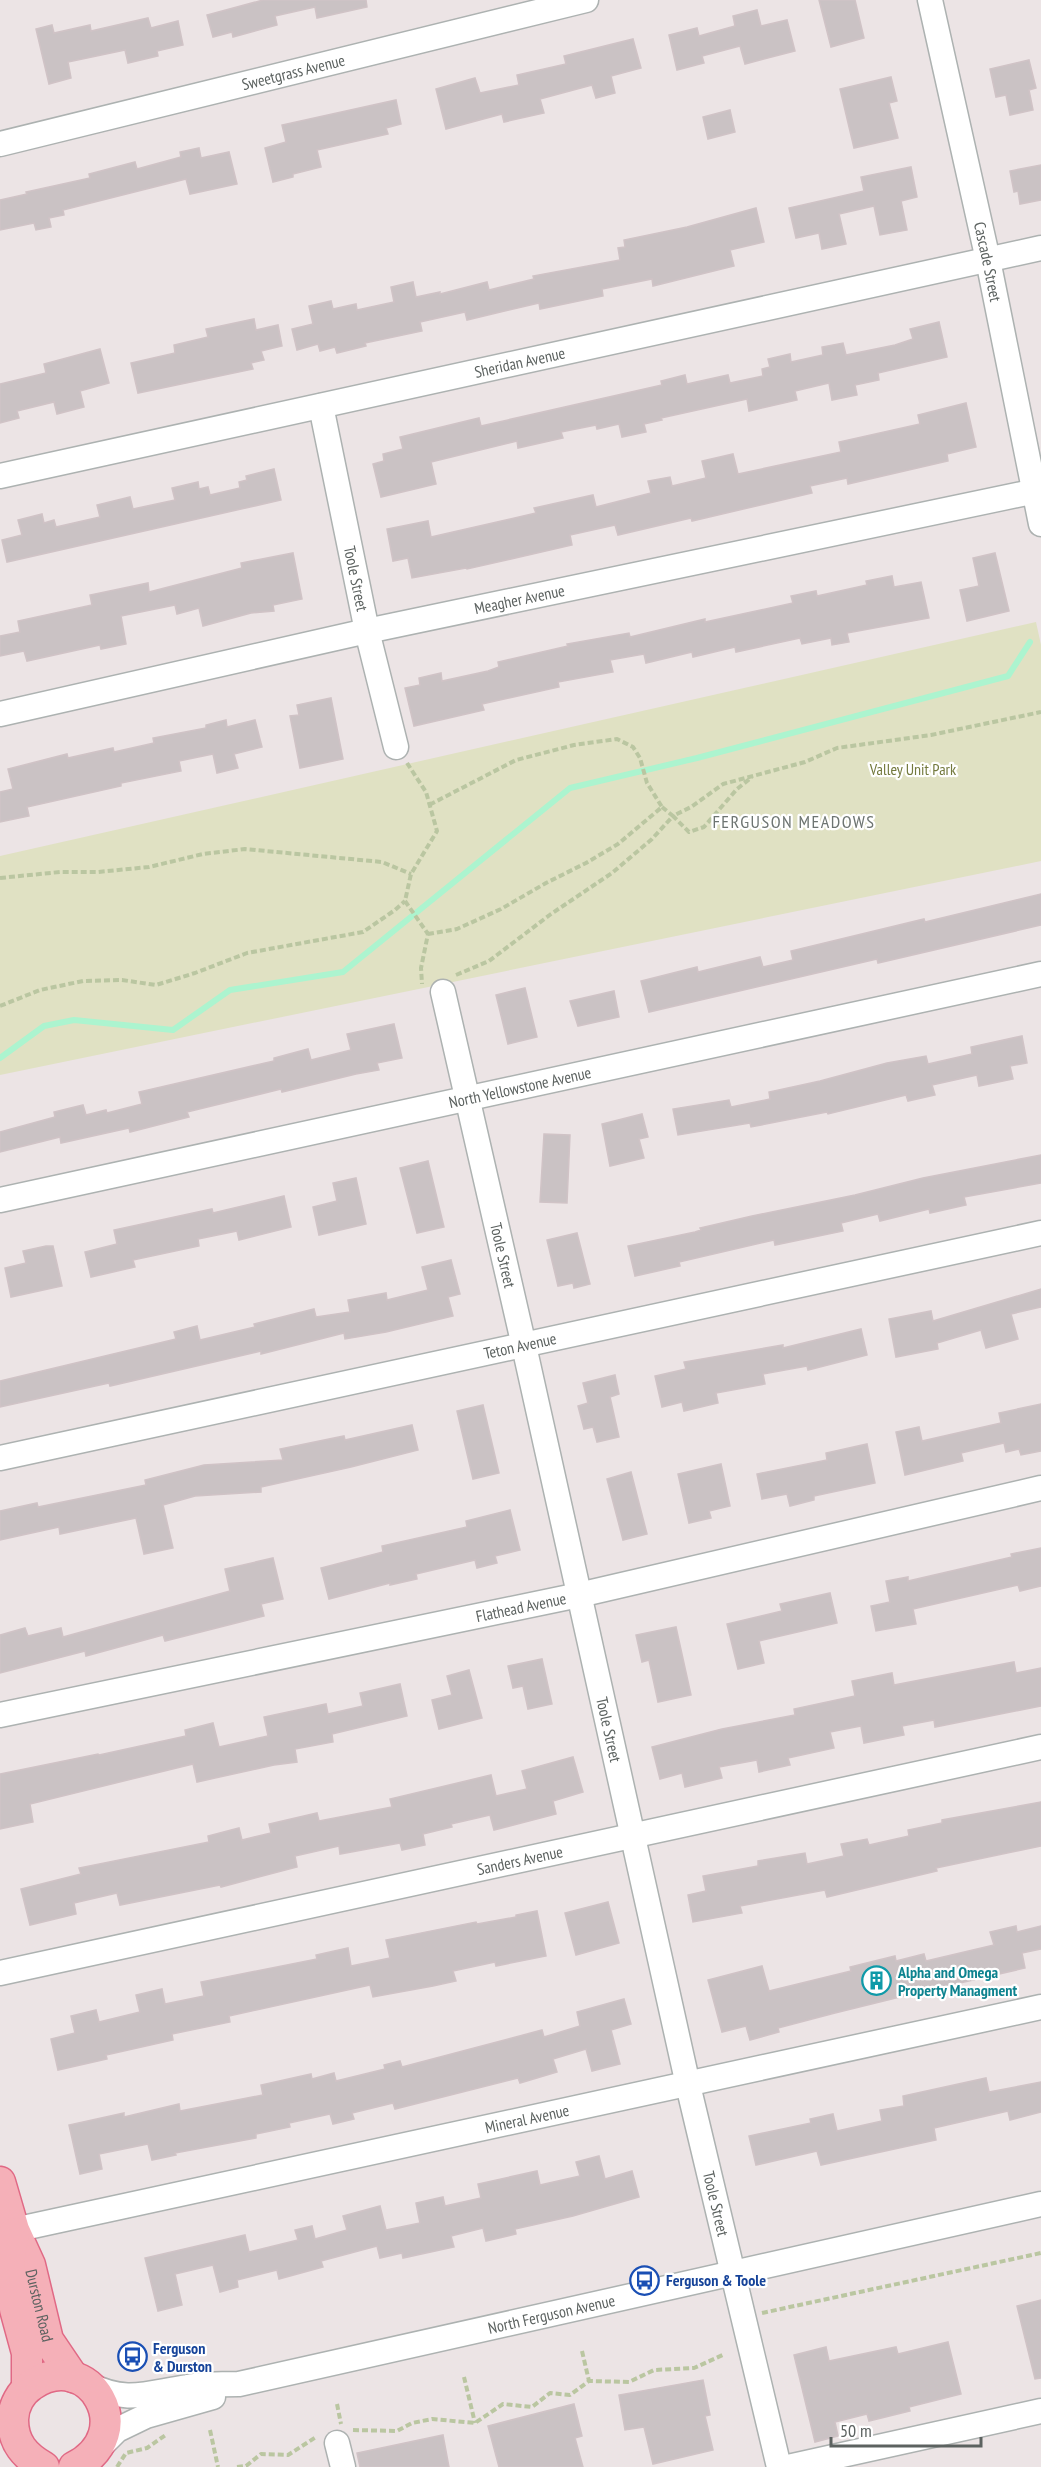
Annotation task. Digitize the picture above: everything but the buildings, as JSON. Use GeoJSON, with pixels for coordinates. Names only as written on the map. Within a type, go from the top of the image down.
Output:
{"type":"FeatureCollection","features":[{"type":"Feature","properties":{"kind":"main road","name":"Durston Road"},"geometry":{"type":"LineString","coordinates":[[0,2182],[14,2230],[30,2265],[48,2340],[80,2380],[98,2395],[105,2408],[107,2423],[104,2437],[92,2462]]}},
{"type":"Feature","properties":{"kind":"main road","name":"Durston Road"},"geometry":{"type":"LineString","coordinates":[[14,2230],[9,2261],[15,2309],[27,2353],[15,2402],[14,2433],[28,2460]]}},
{"type":"Feature","properties":{"kind":"main road"},"geometry":{"type":"LineString","coordinates":[[15,2402],[41,2379],[57,2375],[80,2380]]}},
{"type":"Feature","properties":{"kind":"street","name":"Sweetgrass Avenue"},"geometry":{"type":"LineString","coordinates":[[0,144],[586,0]]}},
{"type":"Feature","properties":{"kind":"street","name":"Cascade Street"},"geometry":{"type":"LineString","coordinates":[[930,0],[1037,491],[1041,524]]}},
{"type":"Feature","properties":{"kind":"street","name":"Sheridan Avenue"},"geometry":{"type":"LineString","coordinates":[[0,476],[1041,248]]}},
{"type":"Feature","properties":{"kind":"street","name":"Toole Street"},"geometry":{"type":"LineString","coordinates":[[321,406],[367,631],[396,747]]}},
{"type":"Feature","properties":{"kind":"street","name":"Meagher Avenue"},"geometry":{"type":"LineString","coordinates":[[0,714],[367,631],[1037,491]]}},
{"type":"Feature","properties":{"kind":"street","name":"North Yellowstone Avenue"},"geometry":{"type":"LineString","coordinates":[[0,1200],[1041,974]]}},
{"type":"Feature","properties":{"kind":"street","name":"Toole Street"},"geometry":{"type":"LineString","coordinates":[[448,984],[466,1098],[524,1346],[688,2085],[779,2467]]}},
{"type":"Feature","properties":{"kind":"street","name":"Teton Avenue"},"geometry":{"type":"LineString","coordinates":[[0,1458],[1041,1233]]}},
{"type":"Feature","properties":{"kind":"street","name":"Flathead Avenue"},"geometry":{"type":"LineString","coordinates":[[0,1715],[579,1594],[1041,1488]]}},
{"type":"Feature","properties":{"kind":"street","name":"Sanders Avenue"},"geometry":{"type":"LineString","coordinates":[[0,1973],[1041,1747]]}},
{"type":"Feature","properties":{"kind":"street","name":"Mineral Avenue"},"geometry":{"type":"LineString","coordinates":[[14,2230],[1041,2007]]}},
{"type":"Feature","properties":{"kind":"street","name":"North Ferguson Avenue"},"geometry":{"type":"LineString","coordinates":[[80,2380],[106,2393],[128,2397],[188,2387],[239,2384],[1041,2204]]}},
{"type":"Feature","properties":{"kind":"street","name":"North Ferguson Avenue"},"geometry":{"type":"LineString","coordinates":[[92,2462],[117,2430],[146,2416],[217,2396],[239,2384]]}},
{"type":"Feature","properties":{"kind":"street"},"geometry":{"type":"LineString","coordinates":[[788,2467],[1041,2411]]}},
{"type":"Feature","properties":{"kind":"street"},"geometry":{"type":"LineString","coordinates":[[328,2439],[343,2467]]}},
{"type":"Feature","properties":{"kind":"path"},"geometry":{"type":"LineString","coordinates":[[448,984],[489,961],[551,914],[612,873],[652,839],[673,816],[691,807],[723,784],[805,762],[837,748],[930,735],[1041,712]]}},
{"type":"Feature","properties":{"kind":"path"},"geometry":{"type":"LineString","coordinates":[[431,804],[516,760],[574,745],[617,739],[633,747],[647,783],[662,807],[689,831],[704,827],[737,789],[755,774]]}},
{"type":"Feature","properties":{"kind":"path"},"geometry":{"type":"LineString","coordinates":[[0,1006],[40,990],[83,981],[122,980],[156,985],[247,953],[363,932],[405,901],[411,874],[437,831],[426,792],[396,747]]}},
{"type":"Feature","properties":{"kind":"path"},"geometry":{"type":"LineString","coordinates":[[428,934],[457,929],[501,909],[618,844],[662,807]]}},
{"type":"Feature","properties":{"kind":"path"},"geometry":{"type":"LineString","coordinates":[[0,878],[149,867],[203,854],[245,849],[382,862],[411,874]]}},
{"type":"Feature","properties":{"kind":"path"},"geometry":{"type":"LineString","coordinates":[[405,901],[419,920]]}},
{"type":"Feature","properties":{"kind":"path"},"geometry":{"type":"LineString","coordinates":[[743,2316],[1041,2253]]}},
{"type":"Feature","properties":{"kind":"path"},"geometry":{"type":"LineString","coordinates":[[582,2351],[589,2381]]}},
{"type":"Feature","properties":{"kind":"path"},"geometry":{"type":"LineString","coordinates":[[337,2404],[342,2430],[397,2431],[412,2423],[432,2419],[475,2423],[503,2404],[532,2407],[550,2393],[570,2395],[589,2381],[629,2382],[654,2370],[694,2368],[724,2354]]}},
{"type":"Feature","properties":{"kind":"path"},"geometry":{"type":"LineString","coordinates":[[464,2377],[475,2423]]}},
{"type":"Feature","properties":{"kind":"path"},"geometry":{"type":"LineString","coordinates":[[210,2430],[218,2467]]}},
{"type":"Feature","properties":{"kind":"path"},"geometry":{"type":"LineString","coordinates":[[237,2467],[246,2466],[261,2454],[288,2455],[328,2439]]}},
{"type":"Feature","properties":{"kind":"path"},"geometry":{"type":"LineString","coordinates":[[92,2462],[147,2448]]}},
{"type":"Feature","properties":{"kind":"green space","name":"Valley Unit Park"},"geometry":{"type":"Polygon","coordinates":[[[1036,622],[1041,645],[1041,861],[0,1075],[0,856],[1036,622]]]}},
{"type":"Feature","properties":{"kind":"waterway"},"geometry":{"type":"LineString","coordinates":[[0,1058],[44,1026],[74,1020],[173,1030],[230,990],[343,972],[570,788],[697,758],[1008,676],[1030,642]]}},
{"type":"Feature","properties":{"kind":"place","name":"Alpha and Omega Property Managment"},"geometry":{"type":"Point","coordinates":[877,1981]}},
{"type":"Feature","properties":{"kind":"place","name":"Ferguson & Toole"},"geometry":{"type":"Point","coordinates":[645,2280]}},
{"type":"Feature","properties":{"kind":"place","name":"Ferguson & Durston"},"geometry":{"type":"Point","coordinates":[132,2357]}},
{"type":"Feature","properties":{"kind":"district","name":"FERGUSON MEADOWS"},"geometry":{"type":"Point","coordinates":[794,822]}}]}
